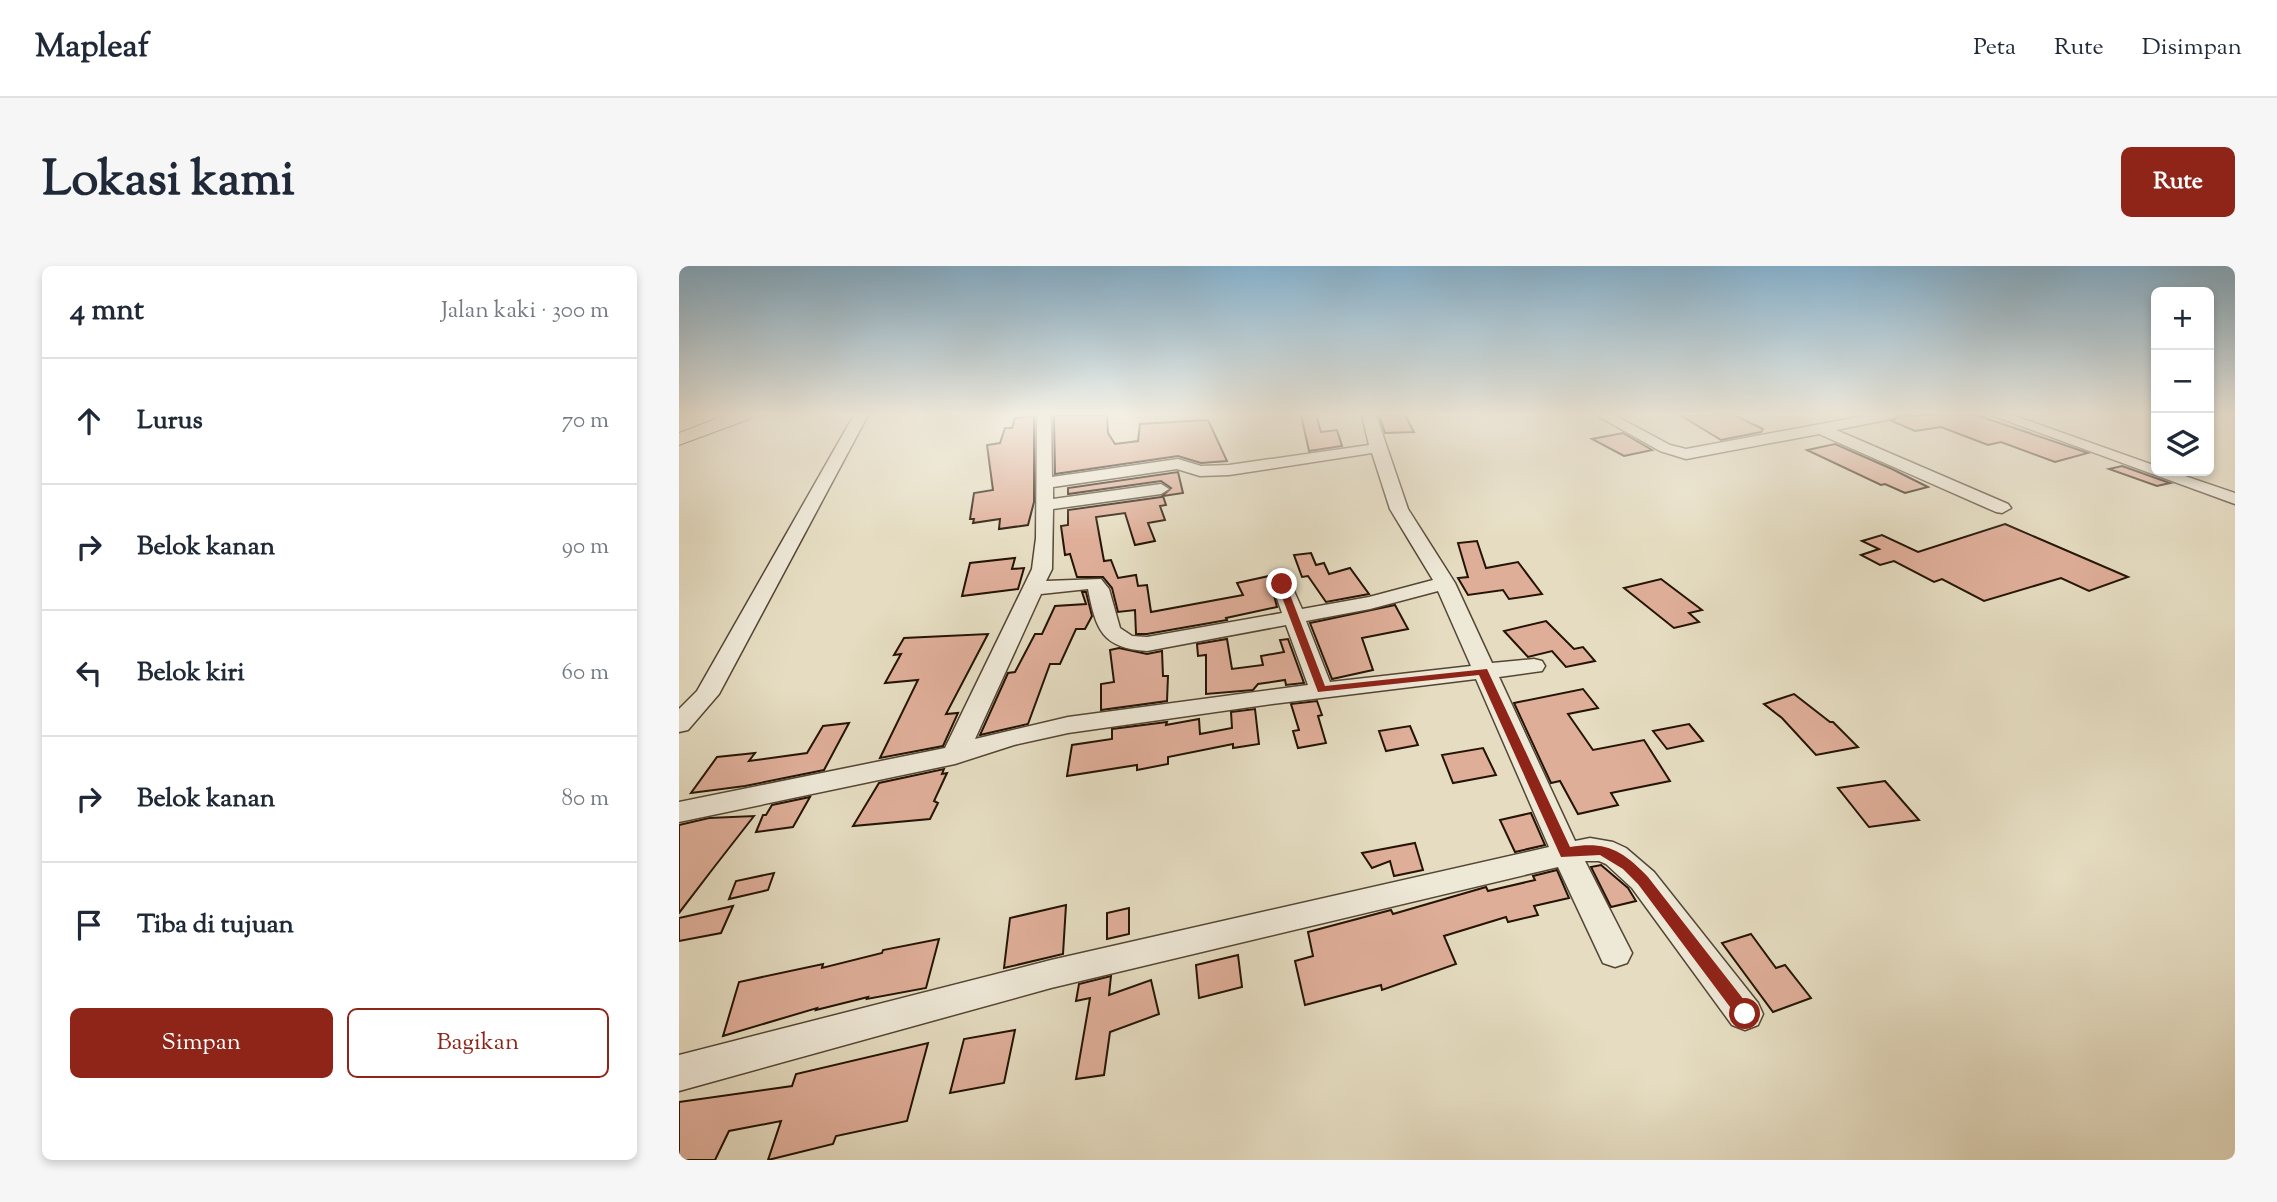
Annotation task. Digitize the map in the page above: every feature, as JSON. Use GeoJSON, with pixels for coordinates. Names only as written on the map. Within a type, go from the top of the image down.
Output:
{"type":"FeatureCollection","features":[{"type":"Feature","properties":{"kind":"street"},"geometry":{"type":"LineString","coordinates":[[679,724],[707,694],[837,457]]}},
{"type":"Feature","properties":{"kind":"street"},"geometry":{"type":"LineString","coordinates":[[955,755],[1035,588],[1043,559],[1045,457]]}},
{"type":"Feature","properties":{"kind":"street"},"geometry":{"type":"LineString","coordinates":[[1045,483],[1178,464],[1200,471],[1215,472],[1318,457]]}},
{"type":"Feature","properties":{"kind":"street"},"geometry":{"type":"LineString","coordinates":[[1380,457],[1399,509],[1436,585],[1483,671],[1615,953]]}},
{"type":"Feature","properties":{"kind":"street"},"geometry":{"type":"LineString","coordinates":[[1885,457],[2002,508]]}},
{"type":"Feature","properties":{"kind":"street"},"geometry":{"type":"LineString","coordinates":[[2116,457],[2235,499]]}},
{"type":"Feature","properties":{"kind":"street"},"geometry":{"type":"LineString","coordinates":[[1045,505],[1161,489]]}},
{"type":"Feature","properties":{"kind":"street"},"geometry":{"type":"LineString","coordinates":[[1035,588],[1084,582],[1097,584],[1114,636],[1130,644],[1147,644],[1370,603],[1436,585]]}},
{"type":"Feature","properties":{"kind":"street"},"geometry":{"type":"LineString","coordinates":[[1282,584],[1321,689]]}},
{"type":"Feature","properties":{"kind":"street"},"geometry":{"type":"LineString","coordinates":[[679,812],[955,755],[978,746],[1102,719],[1321,689],[1534,666]]}},
{"type":"Feature","properties":{"kind":"street"},"geometry":{"type":"LineString","coordinates":[[679,1073],[1051,974],[1590,849],[1603,850],[1628,865],[1643,880],[1745,1014]]}},
{"type":"Feature","properties":{"kind":"building"},"geometry":{"type":"Polygon","coordinates":[[[989,457],[1034,457],[1034,502],[1028,525],[999,529],[1000,519],[973,523],[974,519],[970,519],[974,493],[993,490],[989,457]]]}},
{"type":"Feature","properties":{"kind":"building"},"geometry":{"type":"Polygon","coordinates":[[[1055,457],[1173,457],[1055,474],[1055,457]]]}},
{"type":"Feature","properties":{"kind":"building"},"geometry":{"type":"Polygon","coordinates":[[[1180,457],[1225,457],[1227,461],[1201,463],[1180,457]]]}},
{"type":"Feature","properties":{"kind":"building"},"geometry":{"type":"Polygon","coordinates":[[[1821,457],[1864,457],[1928,487],[1905,493],[1885,484],[1881,485],[1821,457]]]}},
{"type":"Feature","properties":{"kind":"building"},"geometry":{"type":"Polygon","coordinates":[[[2041,457],[2074,457],[2055,462],[2041,457]]]}},
{"type":"Feature","properties":{"kind":"building"},"geometry":{"type":"Polygon","coordinates":[[[2122,466],[2170,483],[2157,486],[2109,469],[2122,466]]]}},
{"type":"Feature","properties":{"kind":"building"},"geometry":{"type":"Polygon","coordinates":[[[1178,472],[1183,493],[1163,496],[1166,505],[1160,506],[1165,520],[1148,523],[1155,541],[1135,545],[1125,513],[1096,517],[1104,561],[1111,560],[1118,578],[1136,575],[1138,586],[1147,585],[1151,612],[1243,595],[1237,583],[1269,576],[1277,607],[1226,618],[1227,620],[1136,634],[1135,610],[1118,612],[1112,588],[1103,577],[1077,577],[1070,554],[1065,555],[1061,526],[1068,525],[1068,510],[1161,497],[1171,488],[1161,481],[1068,494],[1068,488],[1178,472]]]}},
{"type":"Feature","properties":{"kind":"building"},"geometry":{"type":"Polygon","coordinates":[[[2005,524],[2128,577],[2089,591],[2061,578],[1984,601],[1942,579],[1934,582],[1894,561],[1880,565],[1861,555],[1879,549],[1862,541],[1882,535],[1918,552],[2005,524]]]}},
{"type":"Feature","properties":{"kind":"building"},"geometry":{"type":"Polygon","coordinates":[[[1477,541],[1486,568],[1518,562],[1542,594],[1509,599],[1503,590],[1468,595],[1458,578],[1468,577],[1458,543],[1477,541]]]}},
{"type":"Feature","properties":{"kind":"building"},"geometry":{"type":"Polygon","coordinates":[[[1311,553],[1316,565],[1324,563],[1329,574],[1350,568],[1369,594],[1326,602],[1308,576],[1302,577],[1294,555],[1311,553]]]}},
{"type":"Feature","properties":{"kind":"building"},"geometry":{"type":"Polygon","coordinates":[[[1015,558],[1012,569],[1024,568],[1018,589],[962,596],[970,563],[1015,558]]]}},
{"type":"Feature","properties":{"kind":"building"},"geometry":{"type":"Polygon","coordinates":[[[1661,579],[1702,610],[1689,613],[1699,622],[1674,628],[1624,588],[1661,579]]]}},
{"type":"Feature","properties":{"kind":"building"},"geometry":{"type":"Polygon","coordinates":[[[1082,592],[1086,592],[1092,616],[1085,629],[1076,629],[1060,664],[1050,664],[1028,724],[980,735],[1008,673],[1015,672],[1035,634],[1042,634],[1055,606],[1086,604],[1082,592]]]}},
{"type":"Feature","properties":{"kind":"building"},"geometry":{"type":"Polygon","coordinates":[[[1395,605],[1408,629],[1362,638],[1373,670],[1332,679],[1310,623],[1395,605]]]}},
{"type":"Feature","properties":{"kind":"building"},"geometry":{"type":"Polygon","coordinates":[[[1546,621],[1574,649],[1583,647],[1595,661],[1566,667],[1552,651],[1528,657],[1504,631],[1546,621]]]}},
{"type":"Feature","properties":{"kind":"building"},"geometry":{"type":"Polygon","coordinates":[[[988,634],[946,714],[958,713],[943,746],[880,758],[918,680],[885,683],[901,654],[894,655],[904,638],[988,634]]]}},
{"type":"Feature","properties":{"kind":"building"},"geometry":{"type":"Polygon","coordinates":[[[1227,639],[1232,669],[1263,665],[1261,656],[1284,652],[1280,640],[1288,639],[1304,683],[1286,685],[1285,680],[1258,684],[1253,690],[1206,694],[1206,655],[1198,656],[1197,644],[1227,639]]]}},
{"type":"Feature","properties":{"kind":"building"},"geometry":{"type":"Polygon","coordinates":[[[1119,648],[1147,654],[1162,651],[1163,676],[1168,676],[1167,701],[1101,710],[1101,684],[1114,682],[1110,650],[1119,648]]]}},
{"type":"Feature","properties":{"kind":"building"},"geometry":{"type":"Polygon","coordinates":[[[1583,689],[1598,708],[1568,714],[1593,750],[1644,740],[1670,781],[1611,793],[1618,805],[1578,814],[1560,781],[1551,783],[1514,703],[1583,689]]]}},
{"type":"Feature","properties":{"kind":"building"},"geometry":{"type":"Polygon","coordinates":[[[1794,694],[1833,722],[1858,747],[1816,755],[1782,718],[1764,704],[1794,694]]]}},
{"type":"Feature","properties":{"kind":"building"},"geometry":{"type":"Polygon","coordinates":[[[1317,701],[1322,715],[1318,716],[1326,743],[1298,748],[1293,731],[1299,730],[1291,704],[1317,701]]]}},
{"type":"Feature","properties":{"kind":"building"},"geometry":{"type":"Polygon","coordinates":[[[1255,709],[1259,744],[1233,748],[1233,744],[1168,757],[1168,764],[1137,770],[1137,765],[1067,776],[1072,745],[1112,739],[1112,729],[1167,722],[1166,725],[1199,719],[1200,734],[1232,728],[1231,712],[1255,709]]]}},
{"type":"Feature","properties":{"kind":"building"},"geometry":{"type":"Polygon","coordinates":[[[849,723],[824,770],[745,786],[691,793],[717,757],[755,753],[749,761],[807,753],[823,726],[849,723]]]}},
{"type":"Feature","properties":{"kind":"building"},"geometry":{"type":"Polygon","coordinates":[[[1689,724],[1703,741],[1667,749],[1653,731],[1689,724]]]}},
{"type":"Feature","properties":{"kind":"building"},"geometry":{"type":"Polygon","coordinates":[[[1410,726],[1418,745],[1386,751],[1379,731],[1410,726]]]}},
{"type":"Feature","properties":{"kind":"building"},"geometry":{"type":"Polygon","coordinates":[[[1483,748],[1496,775],[1453,783],[1442,755],[1483,748]]]}},
{"type":"Feature","properties":{"kind":"building"},"geometry":{"type":"Polygon","coordinates":[[[944,769],[942,774],[947,773],[934,801],[938,803],[930,819],[853,826],[879,783],[944,769]]]}},
{"type":"Feature","properties":{"kind":"building"},"geometry":{"type":"Polygon","coordinates":[[[1885,781],[1919,820],[1869,827],[1838,788],[1885,781]]]}},
{"type":"Feature","properties":{"kind":"building"},"geometry":{"type":"Polygon","coordinates":[[[810,797],[793,827],[756,832],[763,815],[766,815],[772,805],[810,797]]]}},
{"type":"Feature","properties":{"kind":"building"},"geometry":{"type":"Polygon","coordinates":[[[1531,813],[1545,845],[1515,852],[1500,820],[1531,813]]]}},
{"type":"Feature","properties":{"kind":"building"},"geometry":{"type":"Polygon","coordinates":[[[754,816],[679,913],[679,825],[709,818],[754,816]]]}},
{"type":"Feature","properties":{"kind":"building"},"geometry":{"type":"Polygon","coordinates":[[[1415,843],[1423,870],[1394,876],[1390,861],[1372,868],[1362,853],[1415,843]]]}},
{"type":"Feature","properties":{"kind":"building"},"geometry":{"type":"Polygon","coordinates":[[[1601,865],[1628,888],[1636,901],[1611,907],[1591,867],[1601,865]]]}},
{"type":"Feature","properties":{"kind":"building"},"geometry":{"type":"Polygon","coordinates":[[[1557,870],[1569,898],[1534,906],[1538,915],[1508,922],[1506,917],[1444,936],[1456,964],[1382,990],[1381,985],[1305,1005],[1295,961],[1313,956],[1308,932],[1391,910],[1393,914],[1486,887],[1488,891],[1535,880],[1533,876],[1557,870]]]}},
{"type":"Feature","properties":{"kind":"building"},"geometry":{"type":"Polygon","coordinates":[[[774,873],[768,890],[729,899],[736,881],[774,873]]]}},
{"type":"Feature","properties":{"kind":"building"},"geometry":{"type":"Polygon","coordinates":[[[1066,905],[1063,954],[1004,968],[1010,918],[1066,905]]]}},
{"type":"Feature","properties":{"kind":"building"},"geometry":{"type":"Polygon","coordinates":[[[733,906],[721,933],[679,941],[679,918],[733,906]]]}},
{"type":"Feature","properties":{"kind":"building"},"geometry":{"type":"Polygon","coordinates":[[[1129,908],[1129,934],[1107,939],[1107,913],[1129,908]]]}},
{"type":"Feature","properties":{"kind":"building"},"geometry":{"type":"Polygon","coordinates":[[[1751,934],[1776,968],[1785,965],[1811,998],[1773,1012],[1722,943],[1751,934]]]}},
{"type":"Feature","properties":{"kind":"building"},"geometry":{"type":"Polygon","coordinates":[[[939,939],[926,988],[867,999],[868,997],[816,1010],[817,1008],[723,1036],[739,982],[823,964],[822,968],[882,953],[883,950],[939,939]]]}},
{"type":"Feature","properties":{"kind":"building"},"geometry":{"type":"Polygon","coordinates":[[[1238,955],[1242,987],[1199,998],[1196,965],[1238,955]]]}},
{"type":"Feature","properties":{"kind":"building"},"geometry":{"type":"Polygon","coordinates":[[[1111,976],[1109,995],[1151,980],[1159,1014],[1110,1032],[1104,1075],[1076,1079],[1090,998],[1076,1001],[1079,984],[1111,976]]]}},
{"type":"Feature","properties":{"kind":"building"},"geometry":{"type":"Polygon","coordinates":[[[1015,1030],[1004,1083],[950,1093],[964,1039],[1015,1030]]]}},
{"type":"Feature","properties":{"kind":"building"},"geometry":{"type":"Polygon","coordinates":[[[928,1043],[907,1121],[836,1136],[833,1144],[768,1160],[781,1121],[729,1131],[715,1160],[679,1160],[679,1102],[792,1086],[796,1074],[928,1043]]]}},
{"type":"Feature","properties":{"kind":"route"},"geometry":{"type":"LineString","coordinates":[[1282,584],[1321,689],[1483,671],[1566,853],[1603,850],[1628,865],[1643,880],[1745,1014]]}}]}
